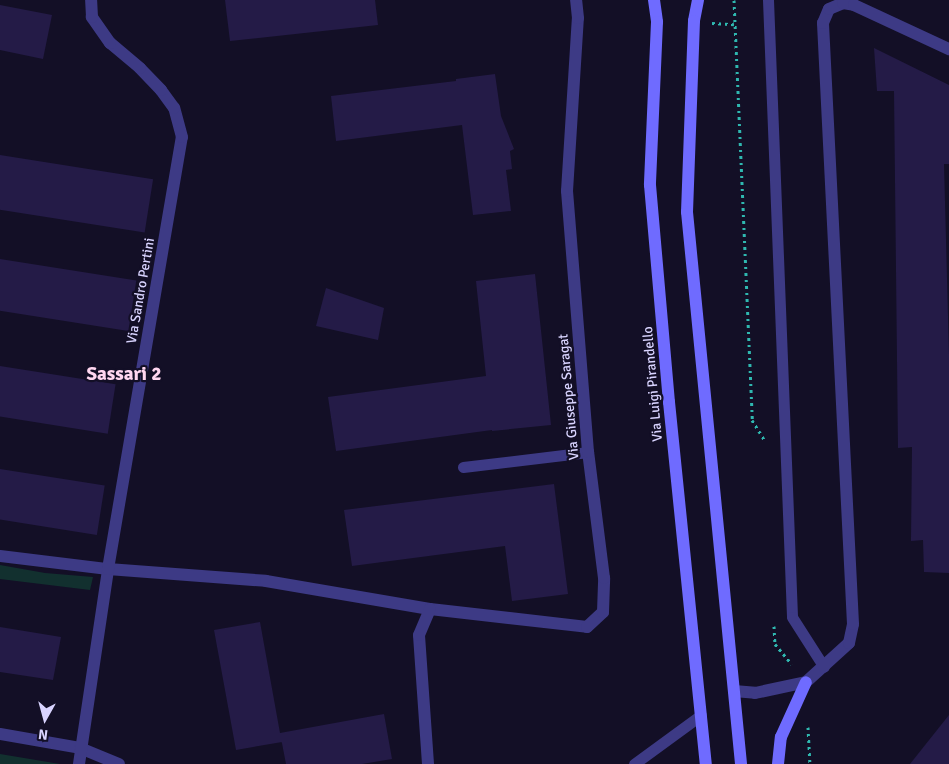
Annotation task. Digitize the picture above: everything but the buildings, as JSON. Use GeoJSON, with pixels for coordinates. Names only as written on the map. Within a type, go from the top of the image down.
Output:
{"type":"FeatureCollection","features":[{"type":"Feature","properties":{"kind":"main road","name":"Via Luigi Pirandello"},"geometry":{"type":"LineString","coordinates":[[654,0],[657,22],[650,184],[669,402],[706,764]]}},
{"type":"Feature","properties":{"kind":"main road"},"geometry":{"type":"LineString","coordinates":[[698,0],[694,21],[687,212],[741,764]]}},
{"type":"Feature","properties":{"kind":"main road"},"geometry":{"type":"LineString","coordinates":[[778,764],[782,737],[806,682]]}},
{"type":"Feature","properties":{"kind":"street","name":"Via Sandro Pertini"},"geometry":{"type":"LineString","coordinates":[[80,748],[108,569],[182,137],[174,108],[162,90],[140,68],[110,43],[92,17],[91,0]]}},
{"type":"Feature","properties":{"kind":"street","name":"Via Giuseppe Saragat"},"geometry":{"type":"LineString","coordinates":[[430,609],[587,627],[604,612],[604,578],[588,452],[567,191],[578,18],[576,0]]}},
{"type":"Feature","properties":{"kind":"street"},"geometry":{"type":"LineString","coordinates":[[734,690],[755,693],[806,682],[849,643],[853,624],[823,23],[829,10],[843,3],[854,5],[949,48]]}},
{"type":"Feature","properties":{"kind":"street"},"geometry":{"type":"LineString","coordinates":[[0,556],[108,569],[266,581],[430,609],[419,635],[428,764]]}},
{"type":"Feature","properties":{"kind":"street"},"geometry":{"type":"LineString","coordinates":[[0,734],[80,748],[119,764]]}},
{"type":"Feature","properties":{"kind":"street"},"geometry":{"type":"LineString","coordinates":[[79,764],[80,748]]}},
{"type":"Feature","properties":{"kind":"lane"},"geometry":{"type":"LineString","coordinates":[[768,0],[792,617],[824,667]]}},
{"type":"Feature","properties":{"kind":"lane"},"geometry":{"type":"LineString","coordinates":[[463,467],[588,452]]}},
{"type":"Feature","properties":{"kind":"lane"},"geometry":{"type":"LineString","coordinates":[[634,764],[701,715]]}},
{"type":"Feature","properties":{"kind":"path"},"geometry":{"type":"LineString","coordinates":[[734,0],[752,420],[766,443]]}},
{"type":"Feature","properties":{"kind":"path"},"geometry":{"type":"LineString","coordinates":[[774,617],[775,644],[806,682]]}},
{"type":"Feature","properties":{"kind":"path"},"geometry":{"type":"LineString","coordinates":[[808,722],[810,764]]}},
{"type":"Feature","properties":{"kind":"green space"},"geometry":{"type":"Polygon","coordinates":[[[0,565],[45,573],[93,577],[90,590],[0,579],[0,565]]]}},
{"type":"Feature","properties":{"kind":"green space"},"geometry":{"type":"Polygon","coordinates":[[[0,754],[60,764],[0,764],[0,754]]]}},
{"type":"Feature","properties":{"kind":"district","name":"Sassari 2"},"geometry":{"type":"Point","coordinates":[124,375]}}]}
